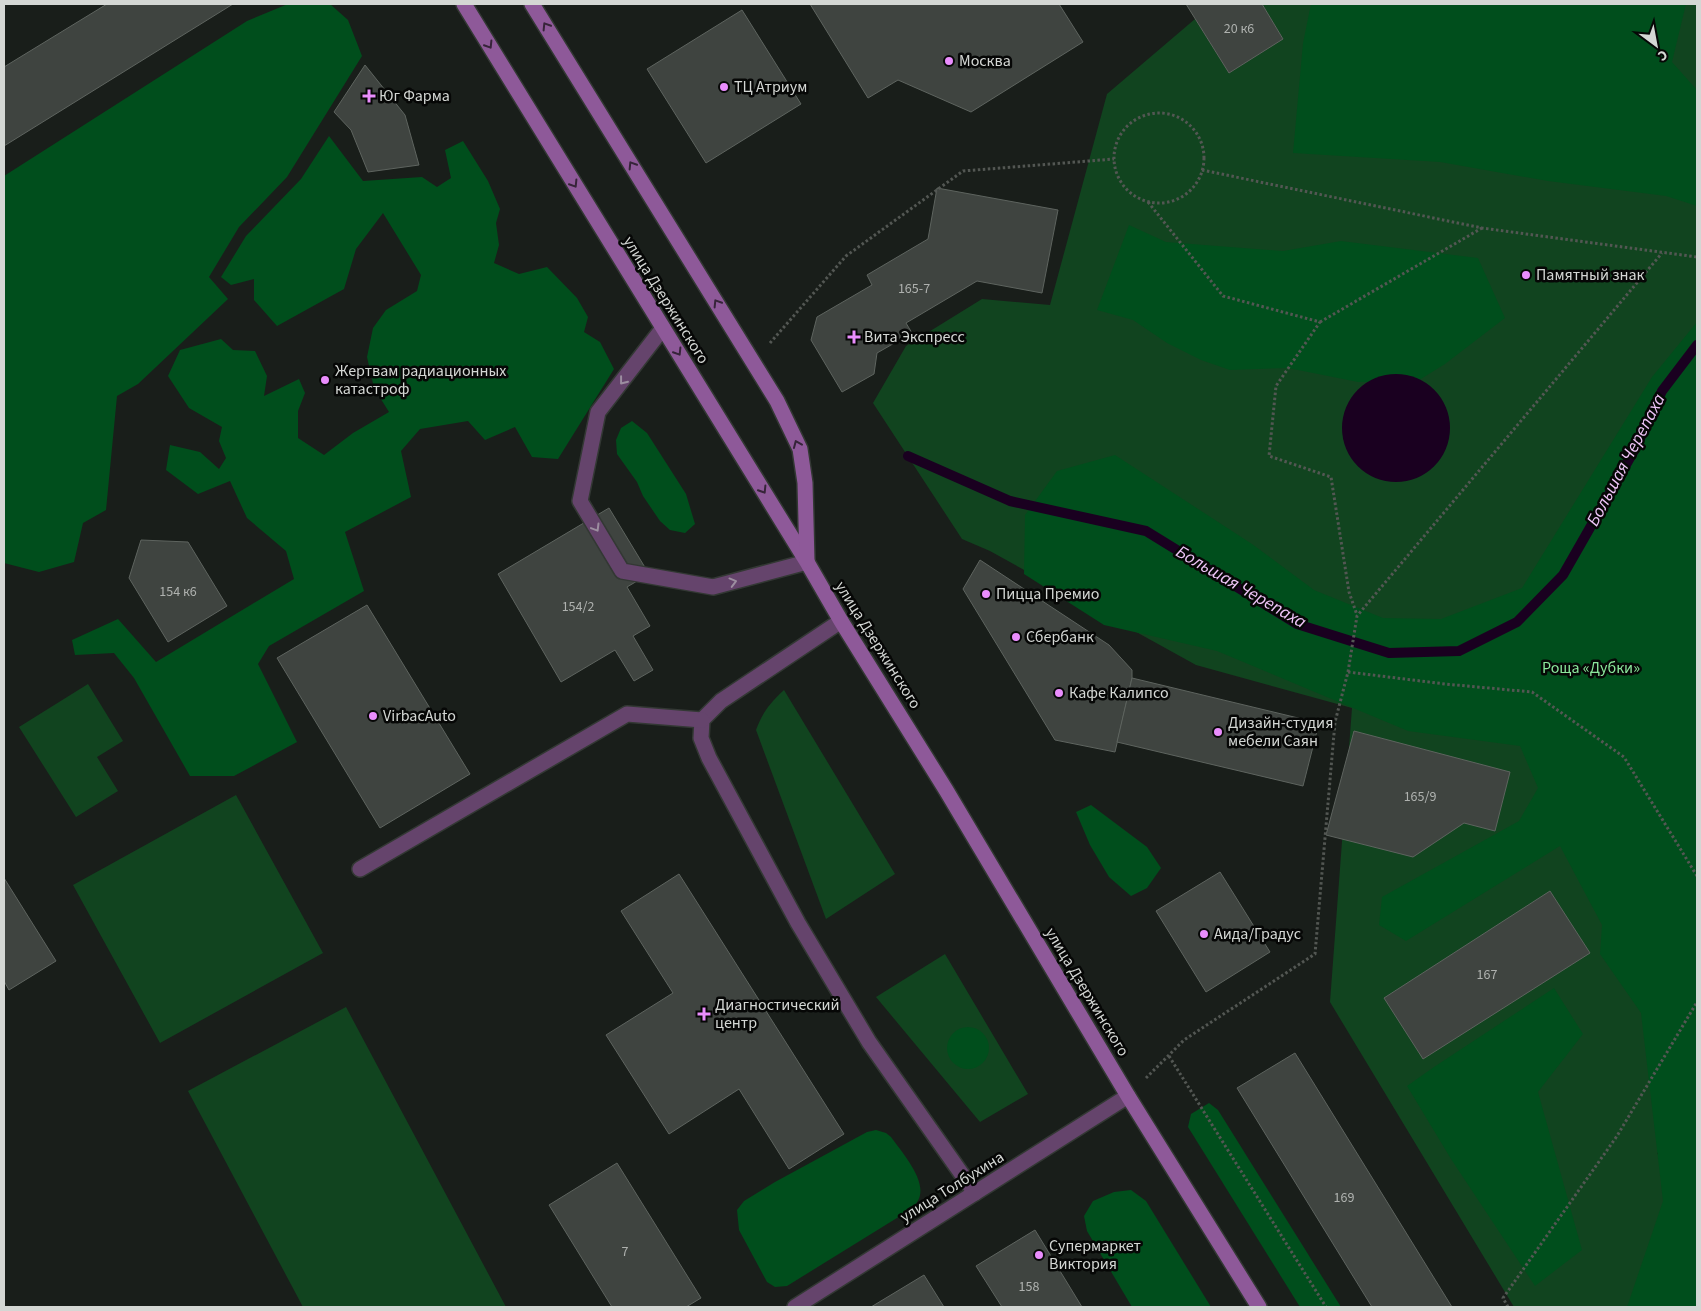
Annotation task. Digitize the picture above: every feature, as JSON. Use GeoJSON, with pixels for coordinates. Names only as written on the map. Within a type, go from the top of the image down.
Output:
{"type":"FeatureCollection","features":[{"type":"Feature","properties":{"kind":"main road","name":"улица Дзержинского"},"geometry":{"type":"LineString","coordinates":[[464,4],[807,562],[841,621],[946,790],[1128,1096],[1259,1307]]}},
{"type":"Feature","properties":{"kind":"main road"},"geometry":{"type":"LineString","coordinates":[[532,4],[777,401],[800,449],[805,483],[807,562]]}},
{"type":"Feature","properties":{"kind":"street"},"geometry":{"type":"LineString","coordinates":[[663,328],[598,412],[580,501],[622,571],[714,587],[807,562]]}},
{"type":"Feature","properties":{"kind":"street"},"geometry":{"type":"LineString","coordinates":[[841,621],[721,701],[702,720],[702,738],[709,758],[798,923],[869,1042],[975,1193]]}},
{"type":"Feature","properties":{"kind":"street"},"geometry":{"type":"LineString","coordinates":[[360,869],[627,714],[702,720]]}},
{"type":"Feature","properties":{"kind":"street","name":"улица Толбухина"},"geometry":{"type":"LineString","coordinates":[[795,1307],[1128,1096]]}},
{"type":"Feature","properties":{"kind":"path"},"geometry":{"type":"LineString","coordinates":[[1150,114],[1165,114],[1180,118],[1192,128],[1200,140],[1204,155],[1202,170],[1197,183],[1188,194],[1176,200],[1162,203],[1148,202],[1135,196],[1124,186],[1117,174],[1114,159],[1116,144],[1124,130],[1135,120],[1150,114]]}},
{"type":"Feature","properties":{"kind":"path"},"geometry":{"type":"LineString","coordinates":[[753,363],[846,256],[963,171],[1114,159]]}},
{"type":"Feature","properties":{"kind":"path"},"geometry":{"type":"LineString","coordinates":[[1202,170],[1482,228],[1697,257]]}},
{"type":"Feature","properties":{"kind":"path"},"geometry":{"type":"LineString","coordinates":[[1148,202],[1222,296],[1320,322]]}},
{"type":"Feature","properties":{"kind":"path"},"geometry":{"type":"LineString","coordinates":[[1357,616],[1348,592],[1331,477],[1269,456],[1276,386],[1320,322],[1482,228]]}},
{"type":"Feature","properties":{"kind":"path"},"geometry":{"type":"LineString","coordinates":[[1128,1096],[1184,1040],[1315,954],[1335,722],[1348,672],[1357,616],[1662,253]]}},
{"type":"Feature","properties":{"kind":"path"},"geometry":{"type":"LineString","coordinates":[[1348,672],[1532,692],[1624,756],[1697,876]]}},
{"type":"Feature","properties":{"kind":"path"},"geometry":{"type":"LineString","coordinates":[[1508,1307],[1503,1298],[1617,1136],[1697,1002]]}},
{"type":"Feature","properties":{"kind":"path"},"geometry":{"type":"LineString","coordinates":[[1169,1056],[1326,1307]]}},
{"type":"Feature","properties":{"kind":"green space"},"geometry":{"type":"Polygon","coordinates":[[[288,4],[330,4],[348,20],[362,56],[287,177],[239,227],[209,277],[228,299],[138,384],[117,396],[106,510],[83,523],[74,562],[39,572],[4,563],[4,176],[247,21],[288,4]]]}},
{"type":"Feature","properties":{"kind":"green space"},"geometry":{"type":"Polygon","coordinates":[[[1262,4],[1697,4],[1697,1126],[1657,1153],[1697,1222],[1697,1307],[1514,1307],[1330,1002],[1352,708],[1196,665],[990,551],[962,539],[873,403],[906,346],[982,299],[1050,305],[1107,94],[1195,19],[1229,73],[1283,39],[1262,4]]]}},
{"type":"Feature","properties":{"kind":"green space"},"geometry":{"type":"Polygon","coordinates":[[[1311,4],[1686,4],[1672,62],[1697,90],[1697,206],[1666,196],[1548,181],[1440,162],[1293,153],[1303,43],[1311,4]]]}},
{"type":"Feature","properties":{"kind":"green space"},"geometry":{"type":"Polygon","coordinates":[[[329,136],[363,181],[422,177],[437,187],[451,178],[445,150],[463,141],[488,181],[500,209],[496,223],[499,245],[494,263],[519,274],[547,267],[577,298],[588,317],[584,332],[600,342],[614,369],[558,459],[532,457],[515,427],[485,440],[468,421],[420,429],[401,451],[411,497],[345,532],[364,591],[269,646],[258,664],[297,742],[234,776],[190,776],[134,678],[114,653],[75,655],[72,640],[118,619],[156,662],[294,579],[286,551],[247,518],[230,481],[198,494],[166,470],[170,445],[200,452],[219,469],[226,458],[219,441],[222,427],[189,408],[168,376],[180,350],[221,339],[233,350],[255,351],[267,376],[264,396],[299,379],[305,393],[298,411],[298,438],[324,455],[353,433],[389,412],[374,388],[367,357],[373,328],[386,310],[417,291],[421,275],[383,213],[356,249],[344,289],[277,326],[254,300],[254,279],[231,285],[221,277],[246,236],[301,179],[329,136]]]}},
{"type":"Feature","properties":{"kind":"green space"},"geometry":{"type":"Polygon","coordinates":[[[1129,225],[1166,242],[1283,251],[1341,241],[1478,258],[1505,318],[1445,364],[1416,382],[1358,382],[1288,368],[1230,370],[1201,360],[1167,343],[1133,320],[1097,310],[1129,225]]]}},
{"type":"Feature","properties":{"kind":"green space","name":"Роща «Дубки»"},"geometry":{"type":"Polygon","coordinates":[[[1697,322],[1697,1307],[1627,1307],[1663,1201],[1641,1013],[1600,954],[1602,925],[1560,846],[1406,941],[1379,925],[1382,897],[1519,821],[1538,788],[1520,746],[1408,731],[1217,651],[1104,625],[1024,574],[1025,515],[1057,471],[1115,455],[1252,544],[1314,590],[1383,618],[1441,619],[1522,588],[1652,377],[1697,322]]]}},
{"type":"Feature","properties":{"kind":"green space"},"geometry":{"type":"Polygon","coordinates":[[[632,421],[647,433],[686,494],[695,524],[685,533],[670,530],[660,521],[643,496],[637,482],[617,454],[616,440],[621,428],[632,421]]]}},
{"type":"Feature","properties":{"kind":"green space"},"geometry":{"type":"Polygon","coordinates":[[[88,684],[123,741],[97,757],[118,791],[76,817],[19,727],[88,684]]]}},
{"type":"Feature","properties":{"kind":"green space"},"geometry":{"type":"Polygon","coordinates":[[[784,690],[895,874],[826,919],[756,730],[767,709],[784,690]]]}},
{"type":"Feature","properties":{"kind":"green space"},"geometry":{"type":"Polygon","coordinates":[[[236,795],[323,953],[160,1043],[73,885],[236,795]]]}},
{"type":"Feature","properties":{"kind":"green space"},"geometry":{"type":"Polygon","coordinates":[[[1091,805],[1147,847],[1161,868],[1147,888],[1131,896],[1109,877],[1090,845],[1076,812],[1091,805]]]}},
{"type":"Feature","properties":{"kind":"green space"},"geometry":{"type":"Polygon","coordinates":[[[945,954],[1028,1094],[980,1122],[876,997],[945,954]]]}},
{"type":"Feature","properties":{"kind":"green space"},"geometry":{"type":"Polygon","coordinates":[[[1554,988],[1583,1034],[1538,1092],[1582,1250],[1535,1286],[1451,1159],[1407,1086],[1554,988]]]}},
{"type":"Feature","properties":{"kind":"green space"},"geometry":{"type":"Polygon","coordinates":[[[346,1007],[506,1307],[303,1307],[188,1091],[346,1007]]]}},
{"type":"Feature","properties":{"kind":"green space"},"geometry":{"type":"Polygon","coordinates":[[[972,1027],[980,1030],[986,1036],[989,1048],[986,1060],[980,1066],[964,1069],[956,1066],[950,1060],[947,1044],[950,1036],[956,1030],[972,1027]]]}},
{"type":"Feature","properties":{"kind":"green space"},"geometry":{"type":"Polygon","coordinates":[[[1209,1103],[1218,1110],[1341,1307],[1300,1307],[1188,1127],[1191,1114],[1209,1103]]]}},
{"type":"Feature","properties":{"kind":"green space"},"geometry":{"type":"Polygon","coordinates":[[[876,1130],[886,1133],[891,1137],[915,1172],[920,1188],[920,1195],[916,1203],[905,1213],[787,1286],[775,1287],[767,1282],[739,1230],[737,1210],[744,1201],[775,1182],[867,1132],[876,1130]]]}},
{"type":"Feature","properties":{"kind":"green space"},"geometry":{"type":"Polygon","coordinates":[[[1131,1190],[1146,1201],[1211,1307],[1132,1307],[1087,1231],[1084,1216],[1093,1201],[1114,1192],[1131,1190]]]}},
{"type":"Feature","properties":{"kind":"shaded area"},"geometry":{"type":"Polygon","coordinates":[[[1396,374],[1417,379],[1426,383],[1434,390],[1441,398],[1445,407],[1450,428],[1445,449],[1441,458],[1434,466],[1426,473],[1417,477],[1396,482],[1375,477],[1366,473],[1358,466],[1351,458],[1347,449],[1342,428],[1347,407],[1351,398],[1358,390],[1366,383],[1375,379],[1396,374]]]}},
{"type":"Feature","properties":{"kind":"building"},"geometry":{"type":"Polygon","coordinates":[[[107,4],[233,4],[4,146],[4,67],[107,4]]]}},
{"type":"Feature","properties":{"kind":"building","name":"Москва"},"geometry":{"type":"Polygon","coordinates":[[[810,4],[1059,4],[1083,42],[971,112],[898,80],[868,98],[810,4]]]}},
{"type":"Feature","properties":{"kind":"building"},"geometry":{"type":"Polygon","coordinates":[[[1186,4],[1262,4],[1283,39],[1229,73],[1186,4]]]}},
{"type":"Feature","properties":{"kind":"building","name":"ТЦ Атриум"},"geometry":{"type":"Polygon","coordinates":[[[742,10],[801,104],[706,163],[647,69],[742,10]]]}},
{"type":"Feature","properties":{"kind":"building"},"geometry":{"type":"Polygon","coordinates":[[[365,65],[405,115],[419,165],[368,172],[351,130],[334,112],[365,65]]]}},
{"type":"Feature","properties":{"kind":"building"},"geometry":{"type":"Polygon","coordinates":[[[937,188],[1058,210],[1042,293],[977,281],[906,323],[912,333],[877,353],[874,374],[842,392],[811,340],[817,317],[872,285],[867,275],[928,239],[937,188]]]}},
{"type":"Feature","properties":{"kind":"building"},"geometry":{"type":"Polygon","coordinates":[[[609,508],[649,574],[627,587],[650,626],[633,636],[653,670],[634,681],[615,650],[561,682],[498,574],[609,508]]]}},
{"type":"Feature","properties":{"kind":"building"},"geometry":{"type":"Polygon","coordinates":[[[141,540],[188,542],[227,606],[168,642],[129,578],[141,540]]]}},
{"type":"Feature","properties":{"kind":"building"},"geometry":{"type":"Polygon","coordinates":[[[980,560],[1109,645],[1132,670],[1132,678],[1115,752],[1055,740],[963,589],[980,560]]]}},
{"type":"Feature","properties":{"kind":"building","name":"VirbacAuto"},"geometry":{"type":"Polygon","coordinates":[[[367,605],[470,774],[380,828],[277,658],[367,605]]]}},
{"type":"Feature","properties":{"kind":"building","name":"Дизайн-студия мебели Саян"},"geometry":{"type":"Polygon","coordinates":[[[1132,678],[1319,723],[1303,786],[1117,742],[1132,678]]]}},
{"type":"Feature","properties":{"kind":"building"},"geometry":{"type":"Polygon","coordinates":[[[1354,731],[1510,772],[1495,831],[1464,823],[1413,857],[1326,835],[1354,731]]]}},
{"type":"Feature","properties":{"kind":"building"},"geometry":{"type":"Polygon","coordinates":[[[1220,872],[1270,952],[1206,992],[1156,911],[1220,872]]]}},
{"type":"Feature","properties":{"kind":"building","name":"Диагностический центр"},"geometry":{"type":"Polygon","coordinates":[[[679,874],[844,1134],[789,1169],[739,1089],[669,1134],[606,1035],[673,993],[621,911],[679,874]]]}},
{"type":"Feature","properties":{"kind":"building"},"geometry":{"type":"Polygon","coordinates":[[[4,878],[56,961],[9,990],[4,981],[4,878]]]}},
{"type":"Feature","properties":{"kind":"building"},"geometry":{"type":"Polygon","coordinates":[[[1550,891],[1590,953],[1423,1059],[1384,998],[1550,891]]]}},
{"type":"Feature","properties":{"kind":"building"},"geometry":{"type":"Polygon","coordinates":[[[1295,1053],[1452,1307],[1372,1307],[1237,1088],[1295,1053]]]}},
{"type":"Feature","properties":{"kind":"building"},"geometry":{"type":"Polygon","coordinates":[[[617,1163],[701,1298],[686,1307],[612,1307],[549,1205],[617,1163]]]}},
{"type":"Feature","properties":{"kind":"building"},"geometry":{"type":"Polygon","coordinates":[[[1035,1230],[1082,1307],[1002,1307],[976,1266],[1035,1230]]]}},
{"type":"Feature","properties":{"kind":"building"},"geometry":{"type":"Polygon","coordinates":[[[924,1275],[944,1307],[871,1307],[924,1275]]]}},
{"type":"Feature","properties":{"kind":"waterway","name":"Большая Черепаха"},"geometry":{"type":"LineString","coordinates":[[908,456],[1010,501],[1146,531],[1297,624],[1389,653],[1459,651],[1517,622],[1563,575],[1635,449],[1662,391],[1697,345]]}},
{"type":"Feature","properties":{"kind":"place","name":"Москва"},"geometry":{"type":"Point","coordinates":[949,61]}},
{"type":"Feature","properties":{"kind":"place","name":"ТЦ Атриум"},"geometry":{"type":"Point","coordinates":[724,87]}},
{"type":"Feature","properties":{"kind":"place","name":"Юг Фарма"},"geometry":{"type":"Point","coordinates":[369,96]}},
{"type":"Feature","properties":{"kind":"place","name":"Памятный знак"},"geometry":{"type":"Point","coordinates":[1526,275]}},
{"type":"Feature","properties":{"kind":"place","name":"Вита Экспресс"},"geometry":{"type":"Point","coordinates":[854,337]}},
{"type":"Feature","properties":{"kind":"place","name":"Жертвам радиационных катастроф"},"geometry":{"type":"Point","coordinates":[325,380]}},
{"type":"Feature","properties":{"kind":"place","name":"Пицца Премио"},"geometry":{"type":"Point","coordinates":[986,594]}},
{"type":"Feature","properties":{"kind":"place","name":"Сбербанк"},"geometry":{"type":"Point","coordinates":[1016,637]}},
{"type":"Feature","properties":{"kind":"place","name":"Кафе Калипсо"},"geometry":{"type":"Point","coordinates":[1059,693]}},
{"type":"Feature","properties":{"kind":"place","name":"VirbacAuto"},"geometry":{"type":"Point","coordinates":[373,716]}},
{"type":"Feature","properties":{"kind":"place","name":"Дизайн-студия мебели Саян"},"geometry":{"type":"Point","coordinates":[1218,732]}},
{"type":"Feature","properties":{"kind":"place","name":"Аида/Градус"},"geometry":{"type":"Point","coordinates":[1204,934]}},
{"type":"Feature","properties":{"kind":"place","name":"Диагностический центр"},"geometry":{"type":"Point","coordinates":[704,1014]}},
{"type":"Feature","properties":{"kind":"place","name":"Супермаркет Виктория"},"geometry":{"type":"Point","coordinates":[1039,1255]}}]}
